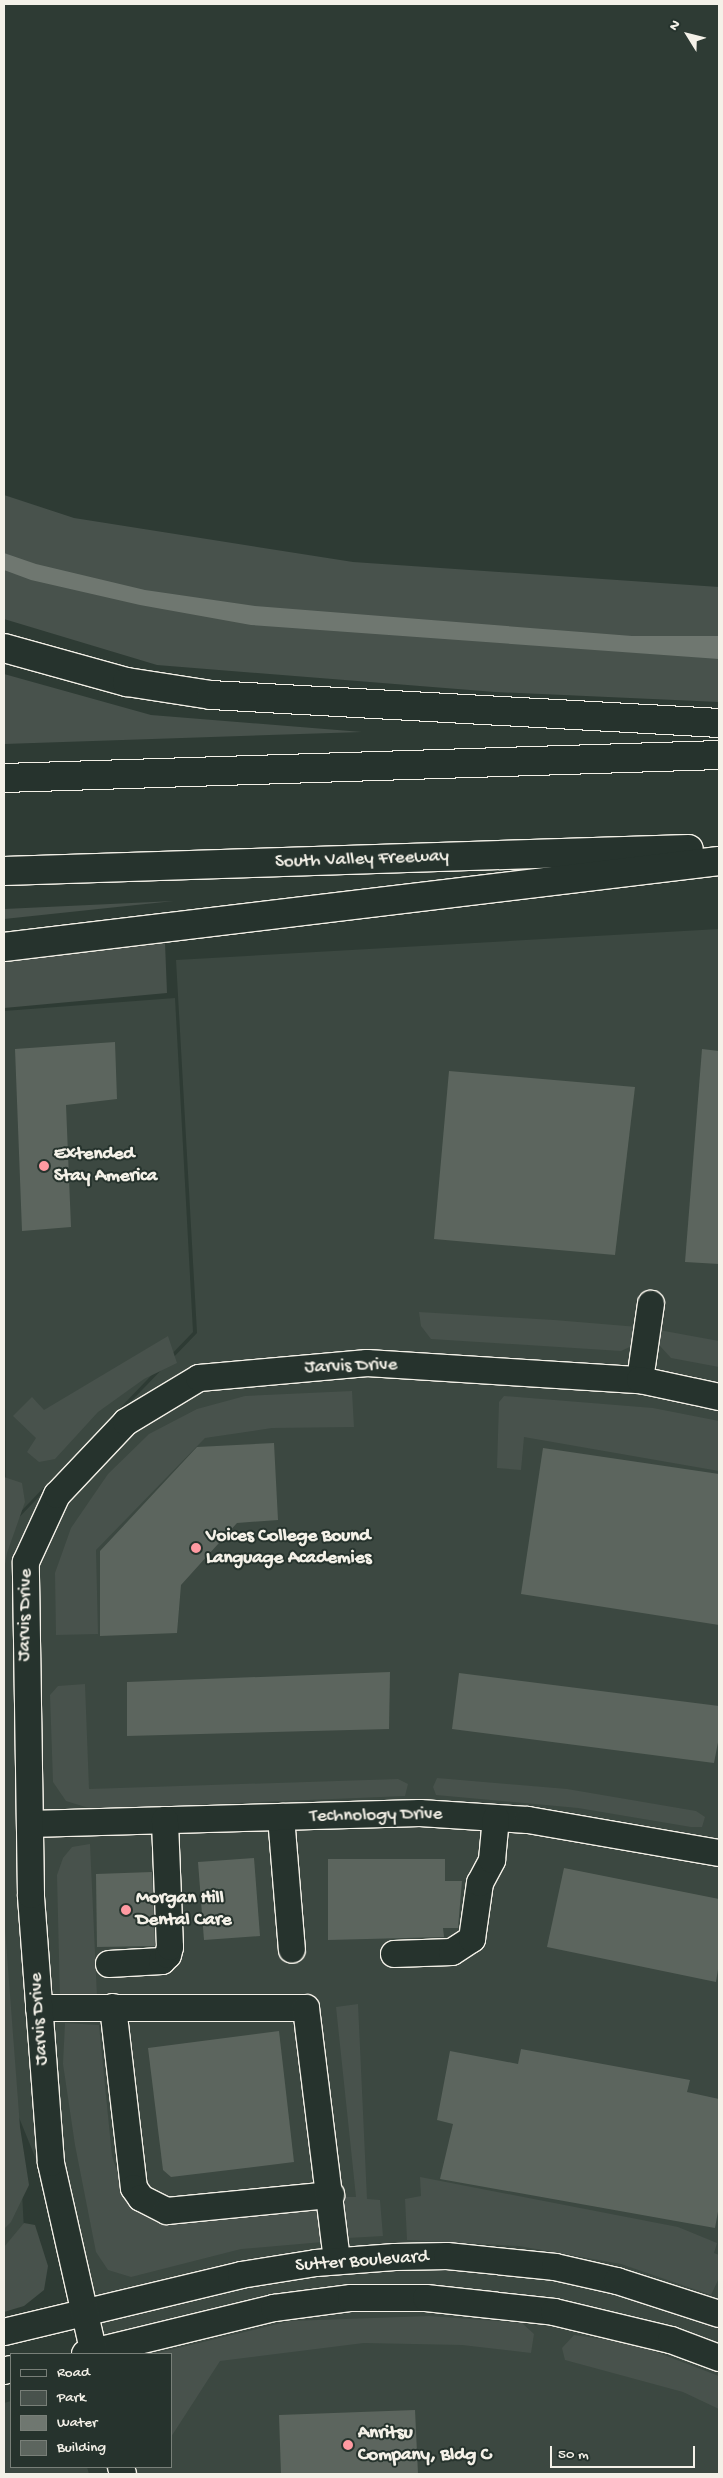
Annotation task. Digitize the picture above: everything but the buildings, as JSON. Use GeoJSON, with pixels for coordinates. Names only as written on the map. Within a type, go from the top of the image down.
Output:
{"type":"FeatureCollection","features":[{"type":"Feature","properties":{"kind":"highway"},"geometry":{"type":"LineString","coordinates":[[4,648],[127,682],[211,695],[719,723]]}},
{"type":"Feature","properties":{"kind":"highway"},"geometry":{"type":"LineString","coordinates":[[4,778],[719,755]]}},
{"type":"Feature","properties":{"kind":"highway","name":"South Valley Freeway"},"geometry":{"type":"LineString","coordinates":[[4,871],[719,848]]}},
{"type":"Feature","properties":{"kind":"highway"},"geometry":{"type":"LineString","coordinates":[[4,947],[719,861]]}},
{"type":"Feature","properties":{"kind":"street"},"geometry":{"type":"LineString","coordinates":[[640,1380],[651,1304]]}},
{"type":"Feature","properties":{"kind":"street","name":"Jarvis Drive"},"geometry":{"type":"LineString","coordinates":[[91,2353],[84,2313],[51,2163],[31,1895],[26,1562],[57,1495],[126,1422],[199,1378],[368,1363],[640,1380],[719,1397]]}},
{"type":"Feature","properties":{"kind":"street","name":"Technology Drive"},"geometry":{"type":"LineString","coordinates":[[30,1824],[420,1813],[528,1820],[719,1853]]}},
{"type":"Feature","properties":{"kind":"street"},"geometry":{"type":"LineString","coordinates":[[281,1817],[292,1950]]}},
{"type":"Feature","properties":{"kind":"street"},"geometry":{"type":"LineString","coordinates":[[394,1954],[452,1952],[472,1939],[480,1883],[492,1860],[496,1818]]}},
{"type":"Feature","properties":{"kind":"street"},"geometry":{"type":"LineString","coordinates":[[109,1964],[162,1961],[168,1955],[170,1947],[165,1820]]}},
{"type":"Feature","properties":{"kind":"street"},"geometry":{"type":"LineString","coordinates":[[113,2007],[134,2188],[141,2198],[167,2211],[331,2195]]}},
{"type":"Feature","properties":{"kind":"street"},"geometry":{"type":"LineString","coordinates":[[39,2008],[306,2008],[331,2195],[337,2260]]}},
{"type":"Feature","properties":{"kind":"street","name":"Sutter Boulevard"},"geometry":{"type":"LineString","coordinates":[[4,2332],[240,2276],[337,2260],[447,2256],[555,2267],[617,2281],[719,2314]]}},
{"type":"Feature","properties":{"kind":"street","name":"Sutter Boulevard"},"geometry":{"type":"LineString","coordinates":[[94,2353],[148,2336],[274,2308],[351,2298],[426,2298],[554,2312],[671,2340],[719,2358]]}},
{"type":"Feature","properties":{"kind":"shaded area"},"geometry":{"type":"Polygon","coordinates":[[[719,929],[719,2474],[117,2474],[116,2468],[172,2468],[172,2353],[100,2353],[91,2295],[18,2115],[27,2288],[4,2293],[4,1533],[197,1333],[176,960],[719,929]]]}},
{"type":"Feature","properties":{"kind":"shaded area"},"geometry":{"type":"Polygon","coordinates":[[[175,998],[193,1332],[6,1527],[4,1011],[175,998]]]}},
{"type":"Feature","properties":{"kind":"shaded area"},"geometry":{"type":"Polygon","coordinates":[[[10,2401],[10,2468],[87,2468],[89,2474],[4,2474],[4,2403],[10,2401]]]}},
{"type":"Feature","properties":{"kind":"green space"},"geometry":{"type":"Polygon","coordinates":[[[4,495],[74,518],[353,562],[719,587],[719,702],[495,692],[157,665],[4,619],[4,495]]]}},
{"type":"Feature","properties":{"kind":"green space"},"geometry":{"type":"Polygon","coordinates":[[[4,674],[151,715],[362,732],[4,744],[4,674]]]}},
{"type":"Feature","properties":{"kind":"green space"},"geometry":{"type":"Polygon","coordinates":[[[174,901],[4,919],[4,909],[174,901]]]}},
{"type":"Feature","properties":{"kind":"green space"},"geometry":{"type":"Polygon","coordinates":[[[165,943],[167,993],[4,1008],[4,961],[165,943]]]}},
{"type":"Feature","properties":{"kind":"green space"},"geometry":{"type":"Polygon","coordinates":[[[419,1312],[638,1327],[634,1345],[621,1351],[431,1339],[421,1326],[419,1312]]]}},
{"type":"Feature","properties":{"kind":"green space"},"geometry":{"type":"Polygon","coordinates":[[[659,1330],[719,1341],[719,1367],[671,1358],[660,1346],[659,1330]]]}},
{"type":"Feature","properties":{"kind":"green space"},"geometry":{"type":"Polygon","coordinates":[[[168,1336],[177,1363],[144,1379],[98,1412],[55,1459],[39,1462],[27,1452],[36,1438],[13,1416],[32,1397],[44,1410],[168,1336]]]}},
{"type":"Feature","properties":{"kind":"green space"},"geometry":{"type":"Polygon","coordinates":[[[352,1391],[354,1427],[272,1428],[205,1438],[96,1550],[98,1634],[56,1635],[55,1573],[71,1528],[108,1474],[149,1434],[197,1409],[245,1396],[352,1391]]]}},
{"type":"Feature","properties":{"kind":"green space"},"geometry":{"type":"Polygon","coordinates":[[[504,1396],[653,1408],[719,1421],[719,1471],[524,1437],[521,1470],[497,1468],[499,1402],[504,1396]]]}},
{"type":"Feature","properties":{"kind":"green space"},"geometry":{"type":"Polygon","coordinates":[[[4,1477],[22,1483],[25,1502],[7,1553],[4,1570],[4,1477]]]}},
{"type":"Feature","properties":{"kind":"green space"},"geometry":{"type":"Polygon","coordinates":[[[85,1684],[89,1789],[398,1779],[408,1784],[405,1796],[92,1809],[66,1801],[53,1782],[50,1695],[58,1686],[85,1684]]]}},
{"type":"Feature","properties":{"kind":"green space"},"geometry":{"type":"Polygon","coordinates":[[[437,1778],[567,1789],[696,1811],[705,1817],[702,1827],[691,1827],[578,1808],[436,1795],[433,1787],[437,1778]]]}},
{"type":"Feature","properties":{"kind":"green space"},"geometry":{"type":"Polygon","coordinates":[[[90,1844],[97,1997],[60,1999],[57,1875],[63,1858],[72,1847],[90,1844]]]}},
{"type":"Feature","properties":{"kind":"green space"},"geometry":{"type":"Polygon","coordinates":[[[4,1915],[20,2127],[29,2185],[11,2222],[4,2229],[4,1915]]]}},
{"type":"Feature","properties":{"kind":"green space"},"geometry":{"type":"Polygon","coordinates":[[[358,2004],[367,2199],[380,2200],[383,2236],[347,2238],[344,2197],[356,2197],[336,2007],[358,2004]]]}},
{"type":"Feature","properties":{"kind":"green space"},"geometry":{"type":"Polygon","coordinates":[[[65,2023],[99,2025],[112,2156],[126,2199],[311,2206],[323,2213],[323,2242],[241,2249],[131,2277],[108,2270],[96,2252],[75,2145],[63,2064],[65,2023]]]}},
{"type":"Feature","properties":{"kind":"green space"},"geometry":{"type":"Polygon","coordinates":[[[420,2177],[678,2227],[717,2243],[714,2253],[719,2255],[719,2278],[711,2295],[621,2264],[519,2246],[407,2240],[405,2199],[421,2196],[420,2177]]]}},
{"type":"Feature","properties":{"kind":"green space"},"geometry":{"type":"Polygon","coordinates":[[[24,2223],[35,2225],[48,2266],[44,2290],[24,2306],[4,2312],[4,2247],[24,2223]]]}},
{"type":"Feature","properties":{"kind":"green space"},"geometry":{"type":"Polygon","coordinates":[[[429,2316],[522,2323],[534,2334],[531,2353],[462,2345],[364,2343],[220,2361],[172,2435],[172,2353],[157,2353],[290,2321],[429,2316]]]}},
{"type":"Feature","properties":{"kind":"green space"},"geometry":{"type":"Polygon","coordinates":[[[574,2335],[635,2344],[719,2376],[719,2409],[683,2392],[565,2360],[562,2348],[574,2335]]]}},
{"type":"Feature","properties":{"kind":"water"},"geometry":{"type":"Polygon","coordinates":[[[4,553],[36,564],[145,590],[255,606],[632,636],[719,636],[719,659],[251,625],[140,605],[31,580],[4,570],[4,553]]]}},
{"type":"Feature","properties":{"kind":"place","name":"Extended Stay America"},"geometry":{"type":"Point","coordinates":[44,1166]}},
{"type":"Feature","properties":{"kind":"place","name":"Voices College Bound Language Academies"},"geometry":{"type":"Point","coordinates":[196,1548]}},
{"type":"Feature","properties":{"kind":"place","name":"Morgan Hill Dental Care"},"geometry":{"type":"Point","coordinates":[126,1910]}},
{"type":"Feature","properties":{"kind":"place","name":"Anritsu Company, Bldg C"},"geometry":{"type":"Point","coordinates":[348,2445]}}]}
